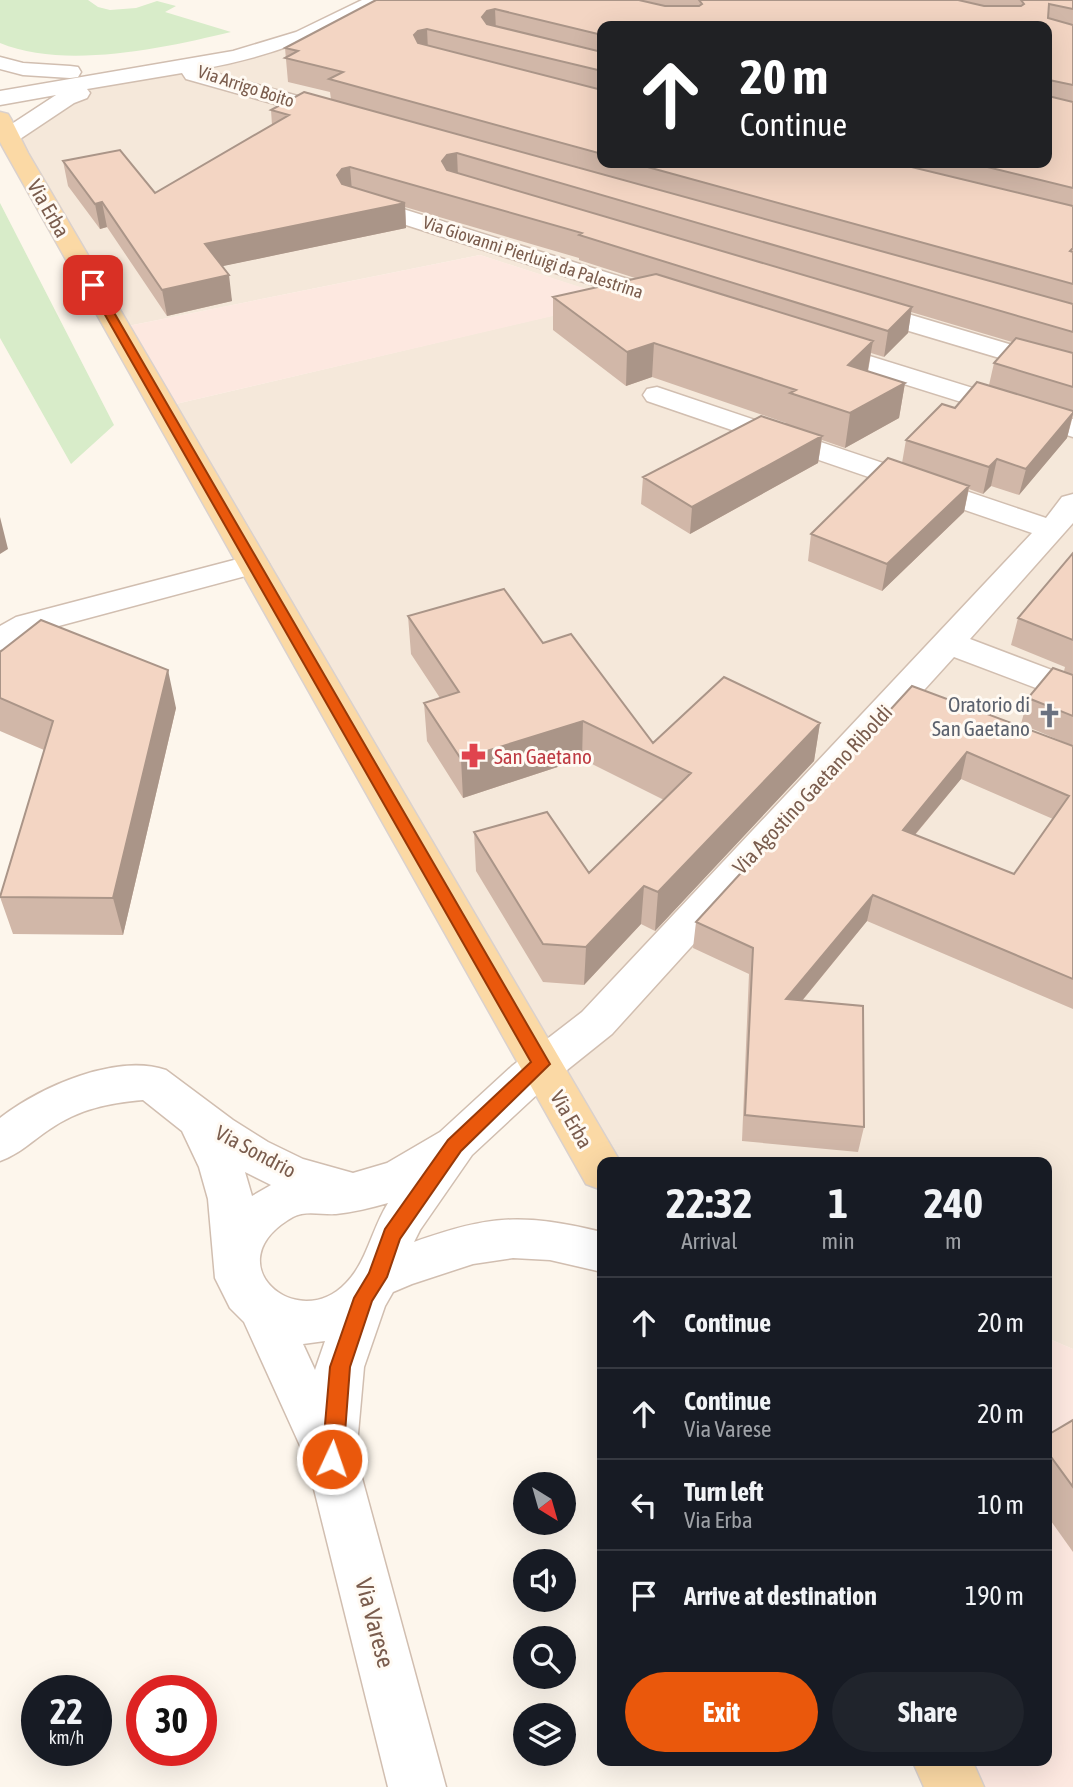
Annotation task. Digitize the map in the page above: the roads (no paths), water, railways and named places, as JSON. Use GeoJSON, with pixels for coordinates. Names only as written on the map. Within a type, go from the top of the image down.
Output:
{"type":"FeatureCollection","features":[{"type":"Feature","properties":{"kind":"main road","name":"Via Erba"},"geometry":{"type":"LineString","coordinates":[[7,138],[597,1162]]}},
{"type":"Feature","properties":{"kind":"main road"},"geometry":{"type":"LineString","coordinates":[[943,1766],[955,1787]]}},
{"type":"Feature","properties":{"kind":"street"},"geometry":{"type":"LineString","coordinates":[[0,98],[236,57],[303,36],[378,0]]}},
{"type":"Feature","properties":{"kind":"street"},"geometry":{"type":"LineString","coordinates":[[0,64],[23,69],[75,73],[152,71]]}},
{"type":"Feature","properties":{"kind":"street","name":"Via Arrigo Boito"},"geometry":{"type":"LineString","coordinates":[[187,65],[194,74],[367,122]]}},
{"type":"Feature","properties":{"kind":"street"},"geometry":{"type":"LineString","coordinates":[[0,83],[75,73]]}},
{"type":"Feature","properties":{"kind":"street"},"geometry":{"type":"LineString","coordinates":[[7,138],[66,98],[119,79]]}},
{"type":"Feature","properties":{"kind":"street","name":"Via Giovanni Pierluigi da Palestrina"},"geometry":{"type":"LineString","coordinates":[[353,201],[682,305]]}},
{"type":"Feature","properties":{"kind":"street"},"geometry":{"type":"LineString","coordinates":[[832,300],[1073,372]]}},
{"type":"Feature","properties":{"kind":"street"},"geometry":{"type":"LineString","coordinates":[[788,338],[1073,428]]}},
{"type":"Feature","properties":{"kind":"street"},"geometry":{"type":"LineString","coordinates":[[657,395],[1063,516]]}},
{"type":"Feature","properties":{"kind":"street","name":"Via Agostino Gaetano Riboldi"},"geometry":{"type":"LineString","coordinates":[[541,1064],[597,1023],[1063,516]]}},
{"type":"Feature","properties":{"kind":"street"},"geometry":{"type":"LineString","coordinates":[[0,640],[28,624],[253,564]]}},
{"type":"Feature","properties":{"kind":"street"},"geometry":{"type":"LineString","coordinates":[[948,642],[1073,691]]}},
{"type":"Feature","properties":{"kind":"street"},"geometry":{"type":"LineString","coordinates":[[902,692],[939,707]]}},
{"type":"Feature","properties":{"kind":"street"},"geometry":{"type":"LineString","coordinates":[[237,1253],[247,1229],[263,1211],[285,1199],[374,1188],[404,1175],[454,1145],[541,1064]]}},
{"type":"Feature","properties":{"kind":"street","name":"Via Sondrio"},"geometry":{"type":"LineString","coordinates":[[0,1143],[25,1121],[70,1096],[110,1084],[151,1082],[198,1119],[256,1156],[289,1173],[356,1191]]}},
{"type":"Feature","properties":{"kind":"street","name":"Via Sondrio"},"geometry":{"type":"LineString","coordinates":[[198,1119],[224,1178],[230,1199],[237,1253],[236,1275],[246,1295],[263,1311]]}},
{"type":"Feature","properties":{"kind":"street","name":"Via Varese"},"geometry":{"type":"LineString","coordinates":[[332,1459],[340,1367],[370,1287],[392,1235],[454,1145]]}},
{"type":"Feature","properties":{"kind":"street"},"geometry":{"type":"LineString","coordinates":[[263,1311],[290,1322],[317,1321],[342,1312],[370,1287],[436,1254],[495,1240],[534,1238],[597,1251]]}},
{"type":"Feature","properties":{"kind":"street","name":"Via Varese"},"geometry":{"type":"LineString","coordinates":[[263,1311],[332,1459],[417,1787]]}},
{"type":"Feature","properties":{"kind":"place","name":"Oratorio di San Gaetano"},"geometry":{"type":"Point","coordinates":[1050,716]}},
{"type":"Feature","properties":{"kind":"place","name":"San Gaetano"},"geometry":{"type":"Point","coordinates":[474,756]}}]}
